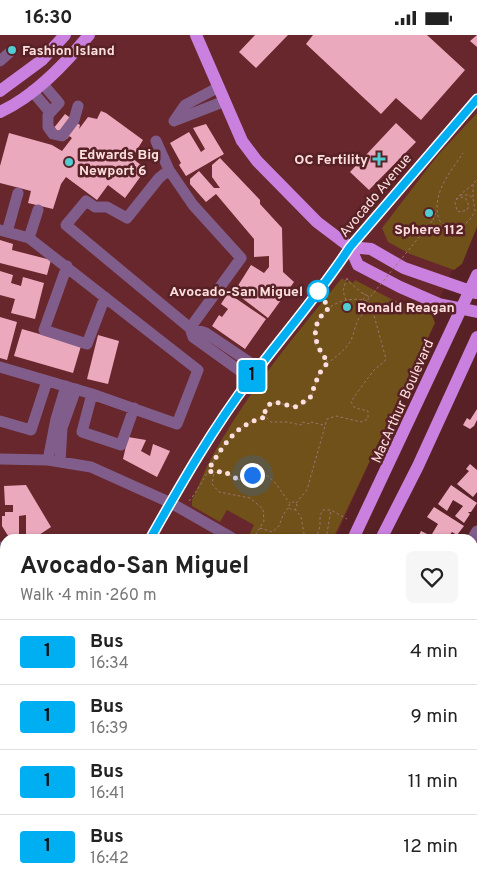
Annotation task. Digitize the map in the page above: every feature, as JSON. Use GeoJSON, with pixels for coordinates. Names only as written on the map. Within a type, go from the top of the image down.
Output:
{"type":"FeatureCollection","features":[{"type":"Feature","properties":{"kind":"main road"},"geometry":{"type":"LineString","coordinates":[[0,91],[42,60],[65,35]]}},
{"type":"Feature","properties":{"kind":"main road"},"geometry":{"type":"LineString","coordinates":[[0,112],[37,87],[73,54],[88,35]]}},
{"type":"Feature","properties":{"kind":"main road"},"geometry":{"type":"LineString","coordinates":[[196,35],[235,129],[257,161],[317,222],[350,247],[358,265],[400,287],[439,304],[477,312]]}},
{"type":"Feature","properties":{"kind":"main road"},"geometry":{"type":"LineString","coordinates":[[350,247],[371,249],[404,267],[473,292]]}},
{"type":"Feature","properties":{"kind":"main road","name":"MacArthur Boulevard"},"geometry":{"type":"LineString","coordinates":[[355,534],[460,309],[473,292],[477,275]]}},
{"type":"Feature","properties":{"kind":"main road"},"geometry":{"type":"LineString","coordinates":[[384,534],[418,466],[477,337]]}},
{"type":"Feature","properties":{"kind":"street"},"geometry":{"type":"LineString","coordinates":[[37,87],[59,103],[49,111]]}},
{"type":"Feature","properties":{"kind":"street"},"geometry":{"type":"LineString","coordinates":[[37,87],[49,111],[48,127],[53,133],[62,136],[74,121],[78,106]]}},
{"type":"Feature","properties":{"kind":"street"},"geometry":{"type":"LineString","coordinates":[[219,87],[185,105],[174,121],[225,101]]}},
{"type":"Feature","properties":{"kind":"street","name":"Avocado Avenue"},"geometry":{"type":"LineString","coordinates":[[153,534],[217,427],[258,368],[337,268],[350,247],[477,99]]}},
{"type":"Feature","properties":{"kind":"street"},"geometry":{"type":"LineString","coordinates":[[156,141],[169,169],[193,205],[241,258],[190,329]]}},
{"type":"Feature","properties":{"kind":"street"},"geometry":{"type":"LineString","coordinates":[[169,169],[159,178],[127,218],[107,207],[95,207],[86,201],[66,225],[190,329],[193,337],[250,379]]}},
{"type":"Feature","properties":{"kind":"street"},"geometry":{"type":"LineString","coordinates":[[0,367],[92,394],[177,423],[198,371],[29,238],[3,231],[18,193]]}},
{"type":"Feature","properties":{"kind":"street"},"geometry":{"type":"LineString","coordinates":[[29,238],[38,210]]}},
{"type":"Feature","properties":{"kind":"street"},"geometry":{"type":"LineString","coordinates":[[67,267],[44,330],[87,344],[104,297]]}},
{"type":"Feature","properties":{"kind":"street"},"geometry":{"type":"LineString","coordinates":[[190,329],[199,329],[206,333],[258,368]]}},
{"type":"Feature","properties":{"kind":"street"},"geometry":{"type":"LineString","coordinates":[[0,421],[31,430],[47,381]]}},
{"type":"Feature","properties":{"kind":"street"},"geometry":{"type":"LineString","coordinates":[[48,460],[56,419],[71,388]]}},
{"type":"Feature","properties":{"kind":"street"},"geometry":{"type":"LineString","coordinates":[[60,462],[62,427],[71,388]]}},
{"type":"Feature","properties":{"kind":"street"},"geometry":{"type":"LineString","coordinates":[[92,394],[82,432],[121,445],[134,408]]}},
{"type":"Feature","properties":{"kind":"street"},"geometry":{"type":"LineString","coordinates":[[0,459],[48,460],[91,467],[171,503],[225,534]]}},
{"type":"Feature","properties":{"kind":"path"},"geometry":{"type":"LineString","coordinates":[[358,312],[368,297],[433,220],[441,187],[463,153]]}},
{"type":"Feature","properties":{"kind":"path"},"geometry":{"type":"LineString","coordinates":[[456,199],[463,197],[466,199],[469,206],[467,210],[457,211],[456,199],[477,180]]}},
{"type":"Feature","properties":{"kind":"path"},"geometry":{"type":"LineString","coordinates":[[436,211],[443,223],[455,228],[471,220],[475,211],[473,184]]}},
{"type":"Feature","properties":{"kind":"path"},"geometry":{"type":"LineString","coordinates":[[460,195],[469,195],[473,198]]}},
{"type":"Feature","properties":{"kind":"path"},"geometry":{"type":"LineString","coordinates":[[346,300],[343,291],[347,277],[349,282],[368,297]]}},
{"type":"Feature","properties":{"kind":"path"},"geometry":{"type":"LineString","coordinates":[[362,300],[366,294]]}},
{"type":"Feature","properties":{"kind":"path"},"geometry":{"type":"LineString","coordinates":[[295,509],[296,503],[307,490],[324,425],[333,416],[361,423],[368,419],[368,411],[355,408],[351,400],[374,371],[385,361],[385,354],[374,313],[368,302],[346,300],[329,308],[320,316],[316,325],[316,343],[328,362]]}},
{"type":"Feature","properties":{"kind":"path"},"geometry":{"type":"LineString","coordinates":[[266,417],[266,408],[271,403],[292,407],[307,402],[319,374],[328,362],[346,349],[361,315],[374,313]]}},
{"type":"Feature","properties":{"kind":"path"},"geometry":{"type":"LineString","coordinates":[[266,417],[274,423],[287,421],[301,425],[302,422],[324,425]]}},
{"type":"Feature","properties":{"kind":"path"},"geometry":{"type":"LineString","coordinates":[[189,501],[234,432],[247,423],[266,417]]}},
{"type":"Feature","properties":{"kind":"path"},"geometry":{"type":"LineString","coordinates":[[208,470],[214,473],[223,471],[239,480],[256,474],[265,475],[274,481],[290,503]]}},
{"type":"Feature","properties":{"kind":"path"},"geometry":{"type":"LineString","coordinates":[[214,473],[212,484],[219,492],[247,497],[261,505],[265,517],[256,534]]}},
{"type":"Feature","properties":{"kind":"path"},"geometry":{"type":"LineString","coordinates":[[290,503],[296,503]]}},
{"type":"Feature","properties":{"kind":"path"},"geometry":{"type":"LineString","coordinates":[[259,528],[272,532],[277,529],[290,503]]}},
{"type":"Feature","properties":{"kind":"path"},"geometry":{"type":"LineString","coordinates":[[289,507],[295,509],[301,517],[304,534]]}},
{"type":"Feature","properties":{"kind":"path"},"geometry":{"type":"LineString","coordinates":[[327,534],[331,510]]}},
{"type":"Feature","properties":{"kind":"path"},"geometry":{"type":"LineString","coordinates":[[318,534],[320,514],[323,511],[331,510],[347,519]]}},
{"type":"Feature","properties":{"kind":"shaded area"},"geometry":{"type":"Polygon","coordinates":[[[0,35],[477,35],[477,228],[460,264],[453,269],[431,318],[432,323],[337,534],[0,534],[0,35]]]}},
{"type":"Feature","properties":{"kind":"shaded area"},"geometry":{"type":"Polygon","coordinates":[[[477,113],[477,227],[462,264],[454,270],[410,254],[388,242],[382,228],[438,155],[477,113]]]}},
{"type":"Feature","properties":{"kind":"shaded area"},"geometry":{"type":"Polygon","coordinates":[[[342,278],[347,282],[349,280],[353,283],[355,280],[391,299],[432,315],[435,323],[335,534],[250,534],[254,525],[227,510],[220,522],[192,506],[192,500],[210,460],[241,408],[307,320],[342,278]]]}},
{"type":"Feature","properties":{"kind":"building"},"geometry":{"type":"Polygon","coordinates":[[[255,35],[288,35],[256,68],[239,52],[255,35]]]}},
{"type":"Feature","properties":{"kind":"building"},"geometry":{"type":"Polygon","coordinates":[[[313,35],[427,35],[465,70],[421,120],[396,98],[381,114],[306,44],[313,35]]]}},
{"type":"Feature","properties":{"kind":"building"},"geometry":{"type":"Polygon","coordinates":[[[477,35],[477,47],[470,41],[477,35]]]}},
{"type":"Feature","properties":{"kind":"building","name":"Edwards Big Newport 6"},"geometry":{"type":"Polygon","coordinates":[[[101,111],[143,140],[132,158],[146,169],[125,198],[108,185],[97,200],[66,177],[61,184],[53,209],[28,203],[31,191],[0,183],[0,166],[9,133],[52,145],[62,151],[72,138],[69,136],[67,139],[53,129],[65,114],[80,125],[79,129],[88,117],[97,119],[101,111]]]}},
{"type":"Feature","properties":{"kind":"building"},"geometry":{"type":"Polygon","coordinates":[[[396,123],[416,142],[369,190],[350,172],[396,123]]]}},
{"type":"Feature","properties":{"kind":"building"},"geometry":{"type":"Polygon","coordinates":[[[206,124],[224,154],[186,176],[170,143],[189,132],[201,152],[205,149],[193,128],[206,124]]]}},
{"type":"Feature","properties":{"kind":"building"},"geometry":{"type":"Polygon","coordinates":[[[220,158],[260,200],[260,204],[282,228],[283,272],[294,282],[268,318],[234,292],[251,265],[264,273],[269,267],[269,256],[254,257],[254,239],[216,194],[206,202],[190,184],[190,179],[199,171],[214,188],[220,188],[212,177],[212,165],[220,158]]]}},
{"type":"Feature","properties":{"kind":"building"},"geometry":{"type":"Polygon","coordinates":[[[0,240],[13,244],[12,250],[51,260],[47,275],[0,263],[0,240]]]}},
{"type":"Feature","properties":{"kind":"building"},"geometry":{"type":"Polygon","coordinates":[[[0,271],[13,275],[11,283],[21,286],[23,277],[44,283],[35,319],[11,313],[15,299],[0,295],[0,271]]]}},
{"type":"Feature","properties":{"kind":"building"},"geometry":{"type":"Polygon","coordinates":[[[228,293],[266,319],[245,349],[212,326],[219,315],[222,317],[228,309],[221,304],[228,293]]]}},
{"type":"Feature","properties":{"kind":"building"},"geometry":{"type":"Polygon","coordinates":[[[0,317],[17,322],[7,360],[0,358],[0,317]]]}},
{"type":"Feature","properties":{"kind":"building"},"geometry":{"type":"Polygon","coordinates":[[[22,329],[81,346],[73,373],[14,356],[22,329]]]}},
{"type":"Feature","properties":{"kind":"building"},"geometry":{"type":"Polygon","coordinates":[[[98,335],[119,341],[108,384],[87,379],[98,335]]]}},
{"type":"Feature","properties":{"kind":"building"},"geometry":{"type":"Polygon","coordinates":[[[477,409],[477,420],[474,426],[470,429],[463,425],[467,418],[470,420],[477,409]]]}},
{"type":"Feature","properties":{"kind":"building"},"geometry":{"type":"Polygon","coordinates":[[[128,437],[146,440],[141,451],[150,456],[153,444],[170,451],[157,477],[123,459],[128,437]]]}},
{"type":"Feature","properties":{"kind":"building"},"geometry":{"type":"Polygon","coordinates":[[[470,464],[477,470],[477,492],[473,497],[457,484],[469,471],[466,469],[470,464]]]}},
{"type":"Feature","properties":{"kind":"building"},"geometry":{"type":"Polygon","coordinates":[[[26,485],[51,527],[40,534],[26,534],[26,515],[19,516],[19,534],[7,534],[2,526],[2,516],[5,516],[5,512],[13,512],[13,505],[5,505],[4,486],[26,485]]]}},
{"type":"Feature","properties":{"kind":"building"},"geometry":{"type":"Polygon","coordinates":[[[451,485],[477,503],[471,512],[468,512],[470,514],[464,523],[455,516],[463,506],[453,500],[447,511],[438,504],[451,485]]]}},
{"type":"Feature","properties":{"kind":"building"},"geometry":{"type":"Polygon","coordinates":[[[434,507],[464,526],[458,534],[452,532],[451,534],[432,534],[438,524],[427,517],[434,507]]]}},
{"type":"Feature","properties":{"kind":"bus line","name":"1"},"geometry":{"type":"LineString","coordinates":[[153,534],[207,443],[250,379],[337,268],[350,247],[477,99]]}},
{"type":"Feature","properties":{"kind":"place","name":"Fashion Island"},"geometry":{"type":"Point","coordinates":[12,50]}},
{"type":"Feature","properties":{"kind":"place","name":"OC Fertility"},"geometry":{"type":"Point","coordinates":[379,159]}},
{"type":"Feature","properties":{"kind":"place","name":"Edwards Big Newport 6"},"geometry":{"type":"Point","coordinates":[69,162]}},
{"type":"Feature","properties":{"kind":"place","name":"Sphere 112"},"geometry":{"type":"Point","coordinates":[429,213]}},
{"type":"Feature","properties":{"kind":"place","name":"Avocado-San Miguel"},"geometry":{"type":"Point","coordinates":[318,291]}},
{"type":"Feature","properties":{"kind":"place","name":"Ronald Reagan"},"geometry":{"type":"Point","coordinates":[347,307]}},
{"type":"Feature","properties":{"kind":"route"},"geometry":{"type":"LineString","coordinates":[[252,475],[239,480],[227,472],[219,471],[214,473],[208,470],[234,432],[247,423],[266,417],[265,411],[268,405],[275,402],[295,407],[303,404],[310,398],[316,379],[328,362],[318,348],[314,336],[318,319],[329,308],[318,291]]}}]}
